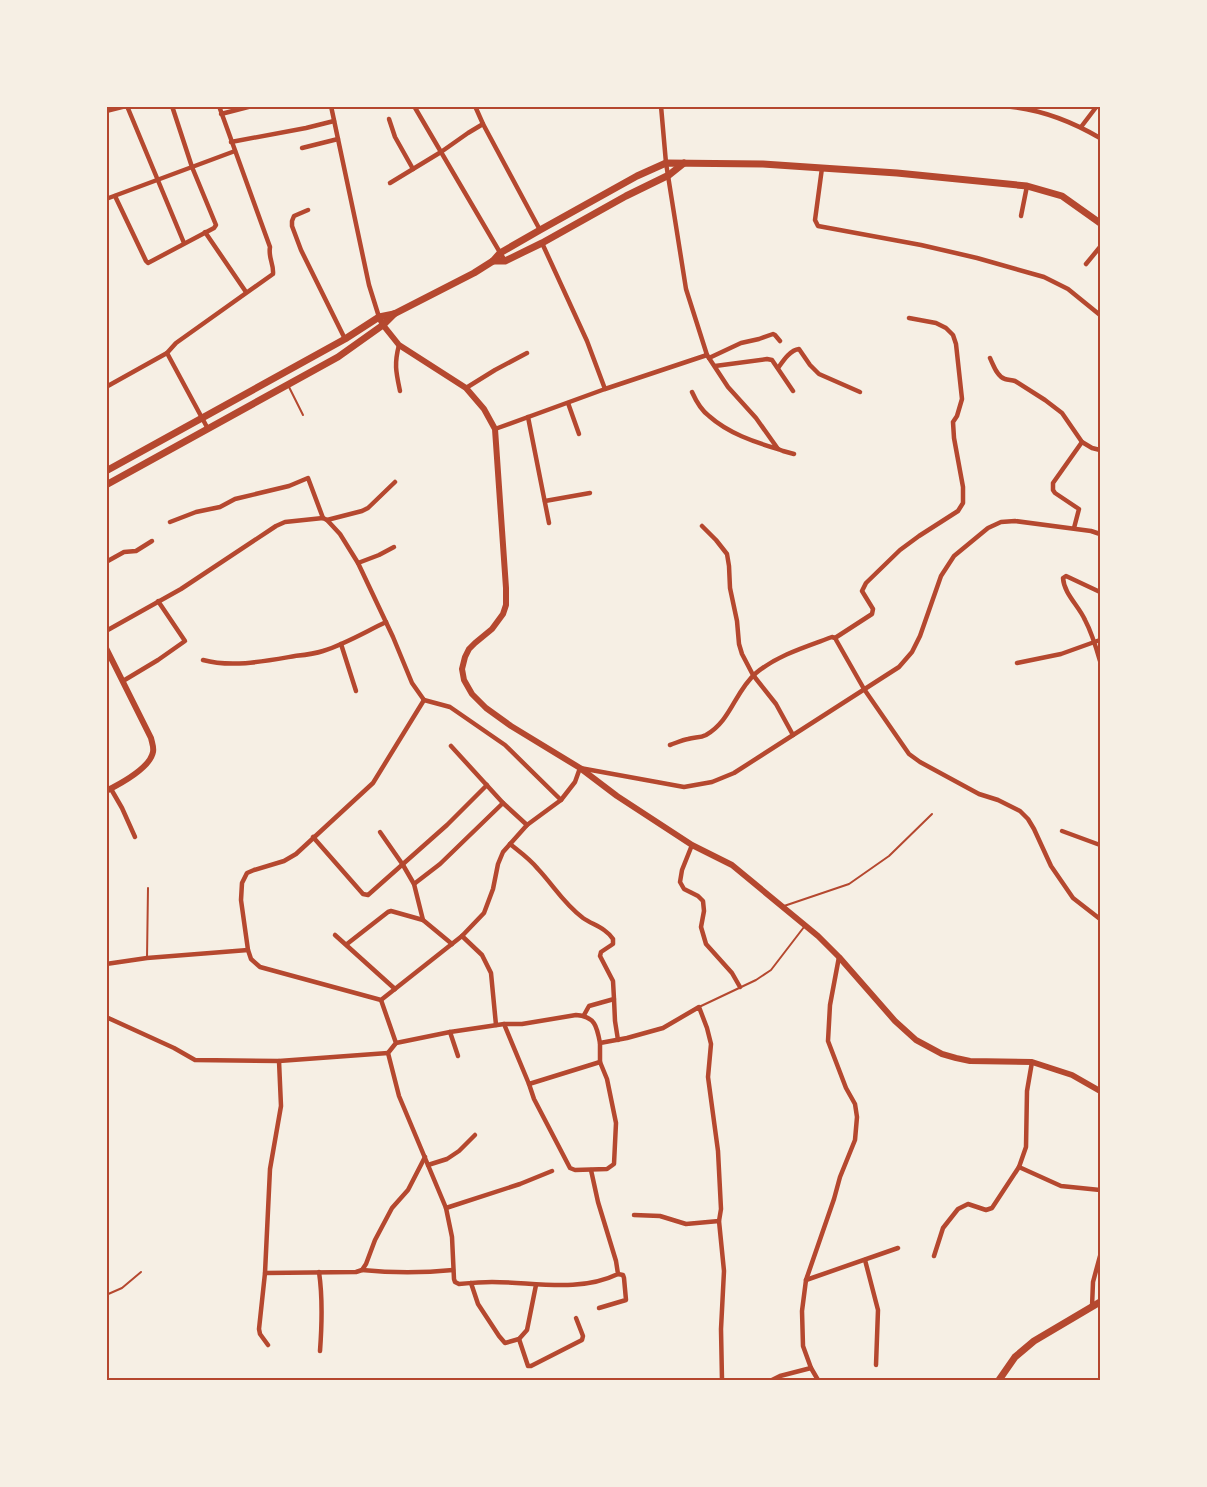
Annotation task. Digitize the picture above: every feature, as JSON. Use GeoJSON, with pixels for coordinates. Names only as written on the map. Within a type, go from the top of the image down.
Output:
{"type":"FeatureCollection","features":[{"type":"Feature","properties":{"kind":"main road"},"geometry":{"type":"LineString","coordinates":[[106,471],[345,339],[379,317],[394,314],[456,283],[493,261],[500,253],[540,230],[637,176],[666,163],[763,164],[897,173],[1027,186],[1062,196],[1101,223]]}},
{"type":"Feature","properties":{"kind":"main road"},"geometry":{"type":"LineString","coordinates":[[493,261],[505,261],[542,243],[669,175],[684,163]]}},
{"type":"Feature","properties":{"kind":"main road"},"geometry":{"type":"LineString","coordinates":[[106,485],[338,357],[383,325],[394,314]]}},
{"type":"Feature","properties":{"kind":"main road"},"geometry":{"type":"LineString","coordinates":[[999,1380],[1016,1357],[1034,1341],[1101,1302]]}},
{"type":"Feature","properties":{"kind":"street"},"geometry":{"type":"LineString","coordinates":[[106,111],[127,106],[184,243]]}},
{"type":"Feature","properties":{"kind":"street"},"geometry":{"type":"LineString","coordinates":[[115,196],[148,263],[216,225],[171,106]]}},
{"type":"Feature","properties":{"kind":"street"},"geometry":{"type":"LineString","coordinates":[[107,386],[167,353],[176,343],[273,274],[270,247],[219,106]]}},
{"type":"Feature","properties":{"kind":"street"},"geometry":{"type":"LineString","coordinates":[[221,114],[252,106]]}},
{"type":"Feature","properties":{"kind":"street"},"geometry":{"type":"LineString","coordinates":[[331,106],[369,285],[383,325],[399,345],[466,388],[484,409],[495,429],[506,605],[498,622],[475,643],[465,657],[462,669],[464,680],[472,694],[486,708],[511,726],[580,768],[617,796],[692,845],[732,865],[806,925],[839,957],[895,1021],[916,1040],[942,1054],[956,1058],[1032,1062],[1072,1076],[1101,1091]]}},
{"type":"Feature","properties":{"kind":"street"},"geometry":{"type":"LineString","coordinates":[[414,106],[505,261]]}},
{"type":"Feature","properties":{"kind":"street"},"geometry":{"type":"LineString","coordinates":[[475,106],[540,230]]}},
{"type":"Feature","properties":{"kind":"street"},"geometry":{"type":"LineString","coordinates":[[661,106],[666,163],[686,289],[708,357],[728,387],[756,418],[778,449]]}},
{"type":"Feature","properties":{"kind":"street"},"geometry":{"type":"LineString","coordinates":[[1002,106],[1056,117],[1101,138]]}},
{"type":"Feature","properties":{"kind":"street"},"geometry":{"type":"LineString","coordinates":[[1081,127],[1096,106]]}},
{"type":"Feature","properties":{"kind":"street"},"geometry":{"type":"LineString","coordinates":[[389,119],[395,137],[413,169]]}},
{"type":"Feature","properties":{"kind":"street"},"geometry":{"type":"LineString","coordinates":[[231,142],[334,121]]}},
{"type":"Feature","properties":{"kind":"street"},"geometry":{"type":"LineString","coordinates":[[390,183],[483,124]]}},
{"type":"Feature","properties":{"kind":"street"},"geometry":{"type":"LineString","coordinates":[[302,148],[338,139]]}},
{"type":"Feature","properties":{"kind":"street"},"geometry":{"type":"LineString","coordinates":[[106,200],[235,151]]}},
{"type":"Feature","properties":{"kind":"street"},"geometry":{"type":"LineString","coordinates":[[822,168],[815,220],[818,226],[921,245],[1035,274],[1068,290],[1101,315]]}},
{"type":"Feature","properties":{"kind":"street"},"geometry":{"type":"LineString","coordinates":[[1021,216],[1027,186]]}},
{"type":"Feature","properties":{"kind":"street"},"geometry":{"type":"LineString","coordinates":[[308,210],[294,216],[292,226],[301,250],[345,339]]}},
{"type":"Feature","properties":{"kind":"street"},"geometry":{"type":"LineString","coordinates":[[205,232],[246,292]]}},
{"type":"Feature","properties":{"kind":"street"},"geometry":{"type":"LineString","coordinates":[[542,243],[587,341],[605,389]]}},
{"type":"Feature","properties":{"kind":"street"},"geometry":{"type":"LineString","coordinates":[[1086,264],[1101,247]]}},
{"type":"Feature","properties":{"kind":"street"},"geometry":{"type":"LineString","coordinates":[[670,745],[701,737],[718,726],[753,675],[768,664],[835,638],[872,614],[873,609],[862,591],[866,583],[900,550],[958,511],[963,503],[963,487],[953,422],[962,399],[956,344],[953,335],[946,328],[936,323],[909,318]]}},
{"type":"Feature","properties":{"kind":"street"},"geometry":{"type":"LineString","coordinates":[[495,429],[605,389],[708,357],[741,343],[770,335],[775,335],[780,341]]}},
{"type":"Feature","properties":{"kind":"street"},"geometry":{"type":"LineString","coordinates":[[399,345],[395,370],[400,391]]}},
{"type":"Feature","properties":{"kind":"street"},"geometry":{"type":"LineString","coordinates":[[778,368],[789,354],[799,349],[819,374],[860,392]]}},
{"type":"Feature","properties":{"kind":"street"},"geometry":{"type":"LineString","coordinates":[[167,353],[208,429]]}},
{"type":"Feature","properties":{"kind":"street"},"geometry":{"type":"LineString","coordinates":[[466,388],[527,353]]}},
{"type":"Feature","properties":{"kind":"street"},"geometry":{"type":"LineString","coordinates":[[990,357],[999,376],[1015,381],[1046,400],[1062,413],[1082,442],[1101,450]]}},
{"type":"Feature","properties":{"kind":"street"},"geometry":{"type":"LineString","coordinates":[[715,366],[772,360],[793,391]]}},
{"type":"Feature","properties":{"kind":"street"},"geometry":{"type":"LineString","coordinates":[[692,392],[708,416],[732,432],[753,442],[794,454]]}},
{"type":"Feature","properties":{"kind":"street"},"geometry":{"type":"LineString","coordinates":[[568,403],[579,434]]}},
{"type":"Feature","properties":{"kind":"street"},"geometry":{"type":"LineString","coordinates":[[528,417],[549,523]]}},
{"type":"Feature","properties":{"kind":"street"},"geometry":{"type":"LineString","coordinates":[[1074,528],[1079,509],[1055,493],[1052,487],[1082,442]]}},
{"type":"Feature","properties":{"kind":"street"},"geometry":{"type":"LineString","coordinates":[[170,522],[196,512],[220,507],[235,499],[289,486],[308,478],[325,519],[340,534],[358,563],[412,683],[424,700],[450,708],[505,746],[561,800]]}},
{"type":"Feature","properties":{"kind":"street"},"geometry":{"type":"LineString","coordinates":[[106,631],[181,589],[276,526],[285,522],[325,519],[362,511],[395,482]]}},
{"type":"Feature","properties":{"kind":"street"},"geometry":{"type":"LineString","coordinates":[[545,501],[590,493]]}},
{"type":"Feature","properties":{"kind":"street"},"geometry":{"type":"LineString","coordinates":[[580,768],[684,787],[712,782],[734,773],[898,666],[912,652],[941,576],[954,556],[988,528],[1001,522],[1015,520],[1101,534]]}},
{"type":"Feature","properties":{"kind":"street"},"geometry":{"type":"LineString","coordinates":[[702,526],[727,554],[730,588],[742,654],[753,675],[776,704],[793,735]]}},
{"type":"Feature","properties":{"kind":"street"},"geometry":{"type":"LineString","coordinates":[[106,562],[124,552],[136,551],[152,541]]}},
{"type":"Feature","properties":{"kind":"street"},"geometry":{"type":"LineString","coordinates":[[358,563],[394,547]]}},
{"type":"Feature","properties":{"kind":"street"},"geometry":{"type":"LineString","coordinates":[[1101,592],[1066,576],[1062,580],[1065,589],[1084,618],[1101,661]]}},
{"type":"Feature","properties":{"kind":"street"},"geometry":{"type":"LineString","coordinates":[[158,602],[185,641],[192,644]]}},
{"type":"Feature","properties":{"kind":"street"},"geometry":{"type":"LineString","coordinates":[[203,660],[220,663],[273,660],[321,652],[386,622]]}},
{"type":"Feature","properties":{"kind":"street"},"geometry":{"type":"LineString","coordinates":[[835,638],[864,689],[909,754],[980,794],[1020,811],[1028,819],[1051,865],[1073,898],[1101,919]]}},
{"type":"Feature","properties":{"kind":"street"},"geometry":{"type":"LineString","coordinates":[[1017,663],[1061,654],[1101,640]]}},
{"type":"Feature","properties":{"kind":"street"},"geometry":{"type":"LineString","coordinates":[[123,681],[185,641]]}},
{"type":"Feature","properties":{"kind":"street"},"geometry":{"type":"LineString","coordinates":[[341,644],[356,691]]}},
{"type":"Feature","properties":{"kind":"street"},"geometry":{"type":"LineString","coordinates":[[106,648],[153,746],[153,754],[144,767],[109,790],[122,808],[135,837]]}},
{"type":"Feature","properties":{"kind":"street"},"geometry":{"type":"LineString","coordinates":[[381,1000],[260,967],[251,959],[248,950],[241,900],[242,883],[247,873],[284,861],[296,854],[373,783],[424,700]]}},
{"type":"Feature","properties":{"kind":"street"},"geometry":{"type":"LineString","coordinates":[[452,746],[503,803],[527,825]]}},
{"type":"Feature","properties":{"kind":"street"},"geometry":{"type":"LineString","coordinates":[[381,1000],[452,945],[484,913],[503,852],[527,825],[561,800],[575,782],[580,768]]}},
{"type":"Feature","properties":{"kind":"street"},"geometry":{"type":"LineString","coordinates":[[313,837],[363,894],[368,895],[447,825],[487,785]]}},
{"type":"Feature","properties":{"kind":"street"},"geometry":{"type":"LineString","coordinates":[[414,884],[441,864],[503,803]]}},
{"type":"Feature","properties":{"kind":"street"},"geometry":{"type":"LineString","coordinates":[[1062,831],[1101,845]]}},
{"type":"Feature","properties":{"kind":"street"},"geometry":{"type":"LineString","coordinates":[[380,832],[414,884],[423,920]]}},
{"type":"Feature","properties":{"kind":"street"},"geometry":{"type":"LineString","coordinates":[[510,844],[532,862],[561,898],[576,912],[611,936],[613,944],[601,952],[600,956],[613,981],[618,1040]]}},
{"type":"Feature","properties":{"kind":"street"},"geometry":{"type":"LineString","coordinates":[[692,845],[680,882],[684,889],[703,901],[701,927],[706,944],[732,973],[740,987]]}},
{"type":"Feature","properties":{"kind":"street"},"geometry":{"type":"LineString","coordinates":[[347,944],[391,911],[423,920],[452,945]]}},
{"type":"Feature","properties":{"kind":"street"},"geometry":{"type":"LineString","coordinates":[[335,934],[395,989]]}},
{"type":"Feature","properties":{"kind":"street"},"geometry":{"type":"LineString","coordinates":[[462,936],[482,955],[491,973],[496,1025]]}},
{"type":"Feature","properties":{"kind":"street"},"geometry":{"type":"LineString","coordinates":[[106,964],[147,958],[248,950]]}},
{"type":"Feature","properties":{"kind":"street"},"geometry":{"type":"LineString","coordinates":[[818,1380],[803,1346],[802,1311],[806,1280],[840,1177],[855,1140],[857,1117],[855,1104],[846,1088],[828,1041],[830,1005],[839,957]]}},
{"type":"Feature","properties":{"kind":"street"},"geometry":{"type":"LineString","coordinates":[[585,1015],[589,1006],[614,999]]}},
{"type":"Feature","properties":{"kind":"street"},"geometry":{"type":"LineString","coordinates":[[381,1000],[396,1043]]}},
{"type":"Feature","properties":{"kind":"street"},"geometry":{"type":"LineString","coordinates":[[600,1043],[663,1028],[699,1007],[707,1028],[711,1044],[708,1077],[718,1151],[721,1209],[719,1221],[724,1271],[721,1329],[722,1380]]}},
{"type":"Feature","properties":{"kind":"street"},"geometry":{"type":"LineString","coordinates":[[106,1017],[195,1060],[279,1061],[388,1053],[396,1043],[450,1032],[496,1025],[504,1024],[522,1023],[576,1015],[585,1015],[591,1018],[598,1030],[600,1062],[607,1079],[616,1123],[614,1164],[607,1169],[575,1170],[567,1164],[534,1099],[504,1024]]}},
{"type":"Feature","properties":{"kind":"street"},"geometry":{"type":"LineString","coordinates":[[450,1032],[458,1056]]}},
{"type":"Feature","properties":{"kind":"street"},"geometry":{"type":"LineString","coordinates":[[388,1053],[399,1096],[446,1208],[452,1237],[455,1282],[459,1284],[493,1282],[536,1285],[578,1284],[607,1280],[618,1274],[623,1275],[626,1300],[599,1308]]}},
{"type":"Feature","properties":{"kind":"street"},"geometry":{"type":"LineString","coordinates":[[268,1345],[259,1329],[265,1273],[270,1169],[281,1106],[279,1061]]}},
{"type":"Feature","properties":{"kind":"street"},"geometry":{"type":"LineString","coordinates":[[529,1084],[600,1062]]}},
{"type":"Feature","properties":{"kind":"street"},"geometry":{"type":"LineString","coordinates":[[934,1256],[943,1228],[958,1209],[968,1204],[986,1210],[992,1208],[1019,1167],[1026,1147],[1027,1091],[1032,1062]]}},
{"type":"Feature","properties":{"kind":"street"},"geometry":{"type":"LineString","coordinates":[[428,1165],[447,1159],[459,1151],[475,1134]]}},
{"type":"Feature","properties":{"kind":"street"},"geometry":{"type":"LineString","coordinates":[[362,1270],[375,1240],[393,1208],[408,1190],[424,1157]]}},
{"type":"Feature","properties":{"kind":"street"},"geometry":{"type":"LineString","coordinates":[[1019,1167],[1061,1186],[1101,1190]]}},
{"type":"Feature","properties":{"kind":"street"},"geometry":{"type":"LineString","coordinates":[[591,1170],[618,1274]]}},
{"type":"Feature","properties":{"kind":"street"},"geometry":{"type":"LineString","coordinates":[[446,1208],[552,1171]]}},
{"type":"Feature","properties":{"kind":"street"},"geometry":{"type":"LineString","coordinates":[[634,1215],[660,1216],[686,1224],[719,1221]]}},
{"type":"Feature","properties":{"kind":"street"},"geometry":{"type":"LineString","coordinates":[[806,1280],[898,1248]]}},
{"type":"Feature","properties":{"kind":"street"},"geometry":{"type":"LineString","coordinates":[[1092,1307],[1093,1282],[1101,1256]]}},
{"type":"Feature","properties":{"kind":"street"},"geometry":{"type":"LineString","coordinates":[[866,1260],[878,1310],[876,1365]]}},
{"type":"Feature","properties":{"kind":"street"},"geometry":{"type":"LineString","coordinates":[[265,1273],[356,1272],[362,1270],[420,1273],[453,1270]]}},
{"type":"Feature","properties":{"kind":"street"},"geometry":{"type":"LineString","coordinates":[[319,1272],[322,1302],[320,1351]]}},
{"type":"Feature","properties":{"kind":"street"},"geometry":{"type":"LineString","coordinates":[[471,1283],[478,1304],[503,1342],[507,1343],[519,1339],[527,1330],[536,1285]]}},
{"type":"Feature","properties":{"kind":"street"},"geometry":{"type":"LineString","coordinates":[[519,1339],[528,1366],[531,1366],[582,1340],[583,1336],[576,1318]]}},
{"type":"Feature","properties":{"kind":"street"},"geometry":{"type":"LineString","coordinates":[[772,1380],[811,1368]]}},
{"type":"Feature","properties":{"kind":"lane"},"geometry":{"type":"LineString","coordinates":[[288,385],[303,415]]}},
{"type":"Feature","properties":{"kind":"lane"},"geometry":{"type":"LineString","coordinates":[[782,907],[849,884],[889,856],[932,814]]}},
{"type":"Feature","properties":{"kind":"lane"},"geometry":{"type":"LineString","coordinates":[[147,958],[148,888]]}},
{"type":"Feature","properties":{"kind":"lane"},"geometry":{"type":"LineString","coordinates":[[699,1007],[756,980],[771,970],[806,925]]}},
{"type":"Feature","properties":{"kind":"lane"},"geometry":{"type":"LineString","coordinates":[[106,1295],[122,1288],[141,1272]]}}]}
